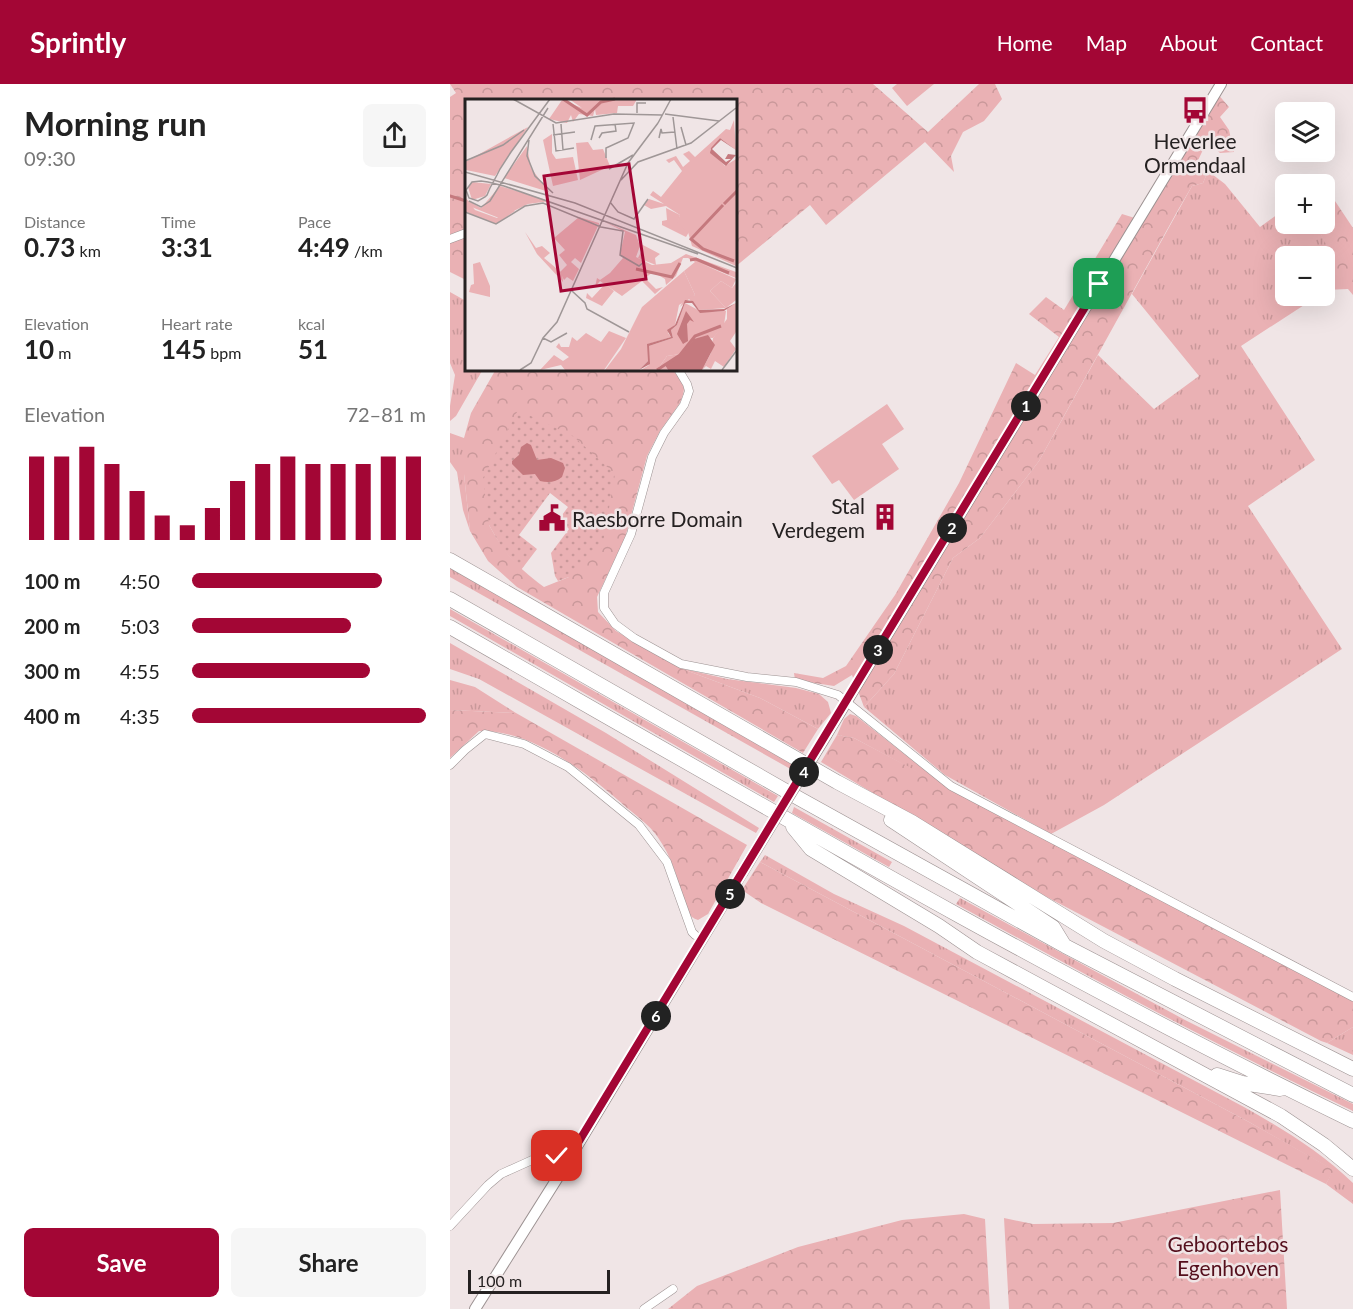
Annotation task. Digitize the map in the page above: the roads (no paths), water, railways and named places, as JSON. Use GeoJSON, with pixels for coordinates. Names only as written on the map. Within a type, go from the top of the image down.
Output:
{"type":"FeatureCollection","features":[{"type":"Feature","properties":{"kind":"highway"},"geometry":{"type":"LineString","coordinates":[[450,560],[837,782],[912,822],[1104,941],[1353,1069]]}},
{"type":"Feature","properties":{"kind":"highway"},"geometry":{"type":"LineString","coordinates":[[450,598],[800,799],[1065,946],[1353,1095]]}},
{"type":"Feature","properties":{"kind":"highway"},"geometry":{"type":"LineString","coordinates":[[450,627],[788,821],[1072,978],[1353,1121]]}},
{"type":"Feature","properties":{"kind":"highway"},"geometry":{"type":"LineString","coordinates":[[837,782],[1053,927],[1065,946]]}},
{"type":"Feature","properties":{"kind":"highway"},"geometry":{"type":"LineString","coordinates":[[788,821],[811,849],[939,926],[977,952],[1281,1116],[1324,1145],[1353,1169]]}},
{"type":"Feature","properties":{"kind":"highway"},"geometry":{"type":"LineString","coordinates":[[1192,1067],[1242,1083],[1291,1091]]}},
{"type":"Feature","properties":{"kind":"main road"},"geometry":{"type":"LineString","coordinates":[[475,1309],[1221,84]]}},
{"type":"Feature","properties":{"kind":"street"},"geometry":{"type":"LineString","coordinates":[[450,239],[465,233]]}},
{"type":"Feature","properties":{"kind":"street"},"geometry":{"type":"LineString","coordinates":[[679,370],[687,384],[689,391],[687,397],[664,433],[652,458],[631,534],[604,593],[604,608],[615,624],[634,638],[681,664],[747,677],[796,682],[838,696],[951,786],[1353,997]]}},
{"type":"Feature","properties":{"kind":"street"},"geometry":{"type":"LineString","coordinates":[[450,765],[485,734],[524,744],[568,768],[639,825],[667,862],[692,932],[695,934]]}},
{"type":"Feature","properties":{"kind":"street"},"geometry":{"type":"LineString","coordinates":[[450,1226],[501,1174],[541,1156],[557,1156],[567,1161]]}},
{"type":"Feature","properties":{"kind":"street"},"geometry":{"type":"LineString","coordinates":[[644,1309],[673,1289]]}},
{"type":"Feature","properties":{"kind":"waterway"},"geometry":{"type":"LineString","coordinates":[[450,196],[465,201]]}},
{"type":"Feature","properties":{"kind":"place","name":"Heverlee Ormendaal"},"geometry":{"type":"Point","coordinates":[1195,110]}},
{"type":"Feature","properties":{"kind":"place","name":"Stal Verdegem"},"geometry":{"type":"Point","coordinates":[885,517]}},
{"type":"Feature","properties":{"kind":"place","name":"Raesborre Domain"},"geometry":{"type":"Point","coordinates":[552,518]}},
{"type":"Feature","properties":{"kind":"park label","name":"Geboortebos Egenhoven"},"geometry":{"type":"Point","coordinates":[1228,1255]}}]}
